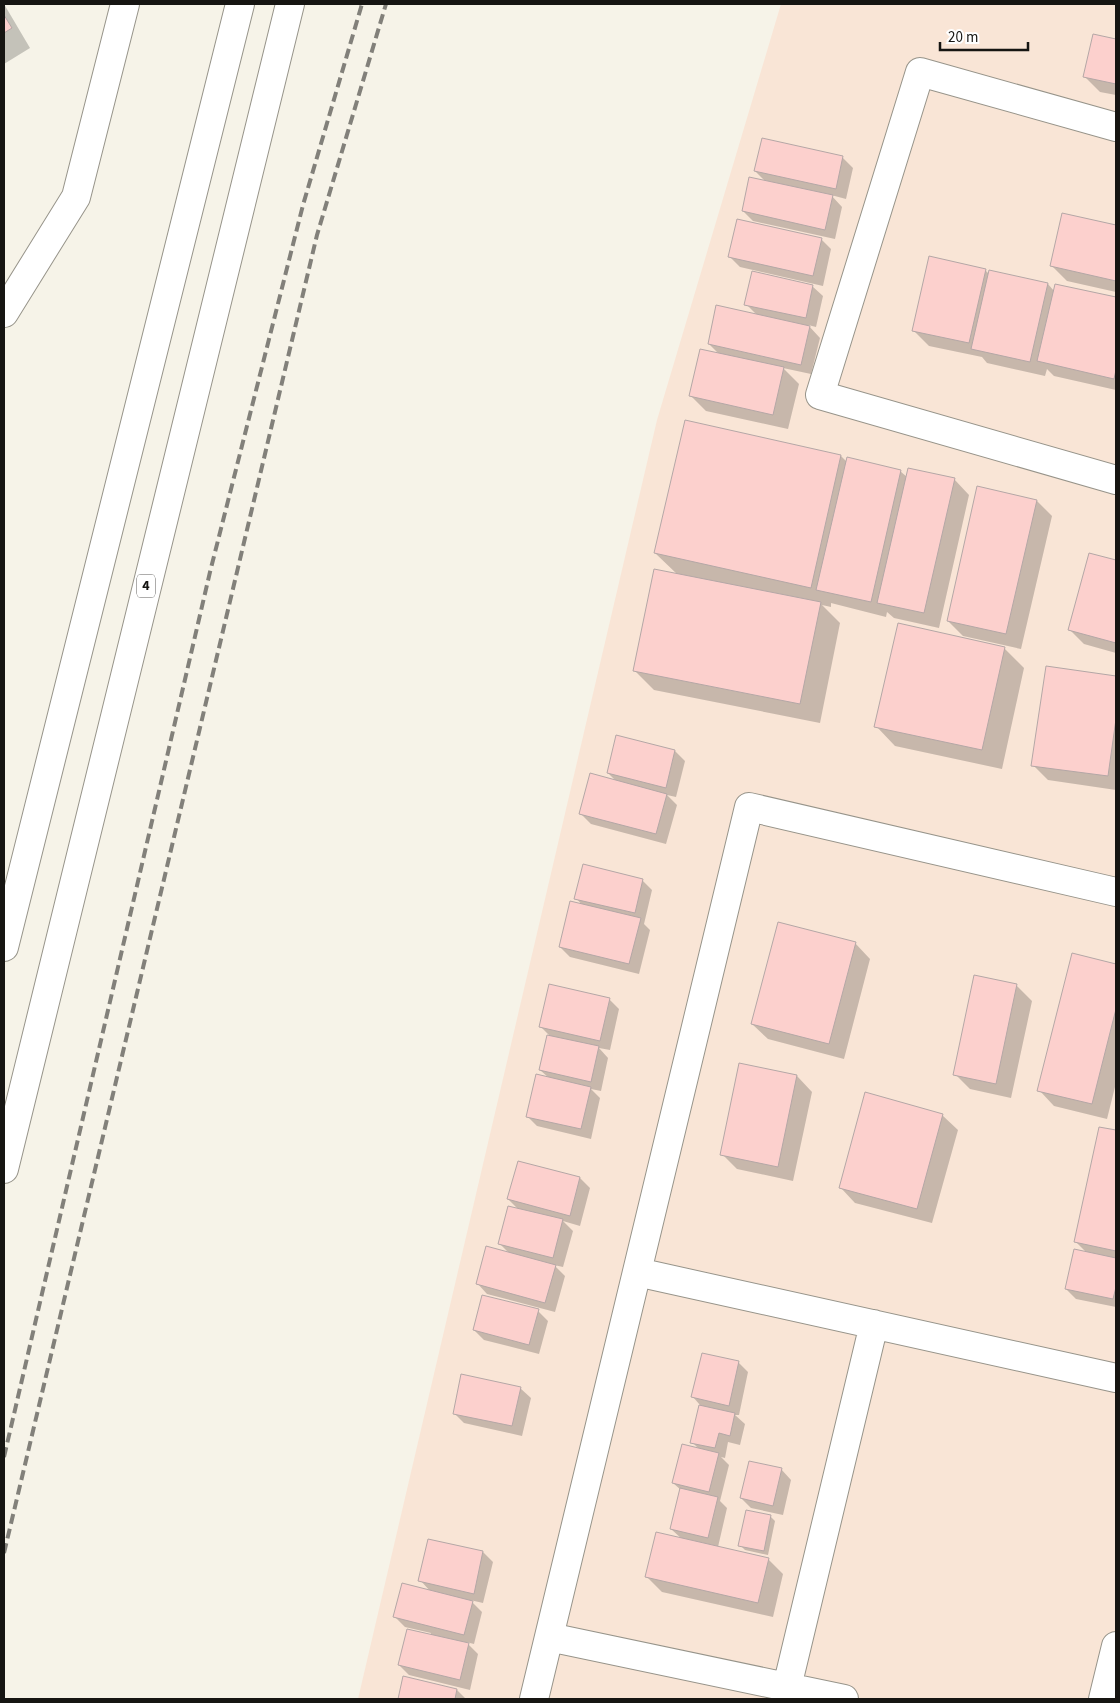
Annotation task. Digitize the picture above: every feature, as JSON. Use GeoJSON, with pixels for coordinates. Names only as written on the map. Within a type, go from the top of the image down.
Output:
{"type":"FeatureCollection","features":[{"type":"Feature","properties":{"kind":"street"},"geometry":{"type":"LineString","coordinates":[[4,313],[76,196],[125,4]]}},
{"type":"Feature","properties":{"kind":"street"},"geometry":{"type":"LineString","coordinates":[[4,947],[11,887],[240,4]]}},
{"type":"Feature","properties":{"kind":"street","name":"4"},"geometry":{"type":"LineString","coordinates":[[4,1168],[290,4]]}},
{"type":"Feature","properties":{"kind":"street"},"geometry":{"type":"LineString","coordinates":[[1116,127],[920,72],[820,394],[1116,480]]}},
{"type":"Feature","properties":{"kind":"street"},"geometry":{"type":"LineString","coordinates":[[534,1699],[749,807],[1116,892]]}},
{"type":"Feature","properties":{"kind":"street"},"geometry":{"type":"LineString","coordinates":[[637,1272],[1116,1378]]}},
{"type":"Feature","properties":{"kind":"street"},"geometry":{"type":"LineString","coordinates":[[787,1687],[874,1324]]}},
{"type":"Feature","properties":{"kind":"street"},"geometry":{"type":"LineString","coordinates":[[550,1637],[844,1699]]}},
{"type":"Feature","properties":{"kind":"street"},"geometry":{"type":"LineString","coordinates":[[1103,1699],[1116,1646]]}},
{"type":"Feature","properties":{"kind":"shaded area"},"geometry":{"type":"Polygon","coordinates":[[[781,4],[1116,4],[1116,1699],[358,1699],[657,420],[781,4]]]}},
{"type":"Feature","properties":{"kind":"building"},"geometry":{"type":"Polygon","coordinates":[[[4,15],[12,28],[4,33],[4,15]]]}},
{"type":"Feature","properties":{"kind":"building"},"geometry":{"type":"Polygon","coordinates":[[[1093,34],[1116,39],[1116,84],[1083,77],[1093,34]]]}},
{"type":"Feature","properties":{"kind":"building"},"geometry":{"type":"Polygon","coordinates":[[[762,138],[843,156],[836,189],[754,171],[762,138]]]}},
{"type":"Feature","properties":{"kind":"building"},"geometry":{"type":"Polygon","coordinates":[[[749,177],[833,195],[825,230],[742,211],[749,177]]]}},
{"type":"Feature","properties":{"kind":"building"},"geometry":{"type":"Polygon","coordinates":[[[1062,213],[1116,225],[1116,281],[1050,266],[1062,213]]]}},
{"type":"Feature","properties":{"kind":"building"},"geometry":{"type":"Polygon","coordinates":[[[737,219],[822,238],[813,276],[728,257],[737,219]]]}},
{"type":"Feature","properties":{"kind":"building"},"geometry":{"type":"Polygon","coordinates":[[[929,256],[986,269],[969,343],[912,331],[929,256]]]}},
{"type":"Feature","properties":{"kind":"building"},"geometry":{"type":"Polygon","coordinates":[[[989,270],[1048,283],[1030,362],[971,349],[989,270]]]}},
{"type":"Feature","properties":{"kind":"building"},"geometry":{"type":"Polygon","coordinates":[[[752,271],[813,285],[806,318],[744,305],[752,271]]]}},
{"type":"Feature","properties":{"kind":"building"},"geometry":{"type":"Polygon","coordinates":[[[1055,284],[1116,297],[1116,370],[1114,379],[1037,361],[1055,284]]]}},
{"type":"Feature","properties":{"kind":"building"},"geometry":{"type":"Polygon","coordinates":[[[716,305],[810,326],[801,365],[708,344],[716,305]]]}},
{"type":"Feature","properties":{"kind":"building"},"geometry":{"type":"Polygon","coordinates":[[[700,349],[784,367],[773,415],[689,396],[700,349]]]}},
{"type":"Feature","properties":{"kind":"building"},"geometry":{"type":"Polygon","coordinates":[[[685,420],[841,455],[811,588],[654,553],[685,420]]]}},
{"type":"Feature","properties":{"kind":"building"},"geometry":{"type":"Polygon","coordinates":[[[847,457],[901,470],[871,602],[816,590],[847,457]]]}},
{"type":"Feature","properties":{"kind":"building"},"geometry":{"type":"Polygon","coordinates":[[[908,468],[955,478],[924,613],[877,603],[908,468]]]}},
{"type":"Feature","properties":{"kind":"building"},"geometry":{"type":"Polygon","coordinates":[[[977,486],[1037,500],[1006,634],[947,621],[977,486]]]}},
{"type":"Feature","properties":{"kind":"building"},"geometry":{"type":"Polygon","coordinates":[[[1089,553],[1116,560],[1116,643],[1068,630],[1089,553]]]}},
{"type":"Feature","properties":{"kind":"building"},"geometry":{"type":"Polygon","coordinates":[[[654,569],[821,602],[800,704],[633,671],[654,569]]]}},
{"type":"Feature","properties":{"kind":"building"},"geometry":{"type":"Polygon","coordinates":[[[898,623],[1005,647],[982,750],[874,727],[898,623]]]}},
{"type":"Feature","properties":{"kind":"building"},"geometry":{"type":"Polygon","coordinates":[[[1046,666],[1116,676],[1116,719],[1108,776],[1031,766],[1046,666]]]}},
{"type":"Feature","properties":{"kind":"building"},"geometry":{"type":"Polygon","coordinates":[[[616,735],[675,750],[666,788],[607,773],[616,735]]]}},
{"type":"Feature","properties":{"kind":"building"},"geometry":{"type":"Polygon","coordinates":[[[590,773],[667,794],[656,834],[579,814],[590,773]]]}},
{"type":"Feature","properties":{"kind":"building"},"geometry":{"type":"Polygon","coordinates":[[[583,864],[643,879],[635,913],[574,899],[583,864]]]}},
{"type":"Feature","properties":{"kind":"building"},"geometry":{"type":"Polygon","coordinates":[[[570,901],[641,918],[629,964],[559,947],[570,901]]]}},
{"type":"Feature","properties":{"kind":"building"},"geometry":{"type":"Polygon","coordinates":[[[778,922],[856,942],[829,1044],[751,1024],[778,922]]]}},
{"type":"Feature","properties":{"kind":"building"},"geometry":{"type":"Polygon","coordinates":[[[1072,953],[1116,964],[1116,1009],[1092,1104],[1037,1091],[1072,953]]]}},
{"type":"Feature","properties":{"kind":"building"},"geometry":{"type":"Polygon","coordinates":[[[974,975],[1017,984],[996,1084],[953,1075],[974,975]]]}},
{"type":"Feature","properties":{"kind":"building"},"geometry":{"type":"Polygon","coordinates":[[[549,984],[610,998],[600,1041],[539,1027],[549,984]]]}},
{"type":"Feature","properties":{"kind":"building"},"geometry":{"type":"Polygon","coordinates":[[[547,1035],[599,1046],[591,1082],[539,1070],[547,1035]]]}},
{"type":"Feature","properties":{"kind":"building"},"geometry":{"type":"Polygon","coordinates":[[[739,1063],[797,1075],[778,1167],[720,1155],[739,1063]]]}},
{"type":"Feature","properties":{"kind":"building"},"geometry":{"type":"Polygon","coordinates":[[[536,1074],[591,1087],[581,1129],[526,1117],[536,1074]]]}},
{"type":"Feature","properties":{"kind":"building"},"geometry":{"type":"Polygon","coordinates":[[[865,1092],[943,1114],[917,1209],[839,1188],[865,1092]]]}},
{"type":"Feature","properties":{"kind":"building"},"geometry":{"type":"Polygon","coordinates":[[[1099,1127],[1116,1130],[1116,1251],[1074,1242],[1099,1127]]]}},
{"type":"Feature","properties":{"kind":"building"},"geometry":{"type":"Polygon","coordinates":[[[518,1161],[580,1177],[570,1216],[507,1199],[518,1161]]]}},
{"type":"Feature","properties":{"kind":"building"},"geometry":{"type":"Polygon","coordinates":[[[508,1206],[563,1219],[553,1258],[498,1244],[508,1206]]]}},
{"type":"Feature","properties":{"kind":"building"},"geometry":{"type":"Polygon","coordinates":[[[486,1246],[556,1265],[545,1303],[476,1284],[486,1246]]]}},
{"type":"Feature","properties":{"kind":"building"},"geometry":{"type":"Polygon","coordinates":[[[1074,1249],[1116,1258],[1116,1287],[1113,1299],[1065,1289],[1074,1249]]]}},
{"type":"Feature","properties":{"kind":"building"},"geometry":{"type":"Polygon","coordinates":[[[482,1295],[539,1309],[529,1345],[473,1330],[482,1295]]]}},
{"type":"Feature","properties":{"kind":"building"},"geometry":{"type":"Polygon","coordinates":[[[702,1353],[739,1361],[729,1406],[691,1397],[702,1353]]]}},
{"type":"Feature","properties":{"kind":"building"},"geometry":{"type":"Polygon","coordinates":[[[461,1374],[521,1387],[512,1426],[453,1414],[461,1374]]]}},
{"type":"Feature","properties":{"kind":"building"},"geometry":{"type":"Polygon","coordinates":[[[699,1405],[735,1413],[730,1436],[719,1433],[715,1448],[690,1443],[699,1405]]]}},
{"type":"Feature","properties":{"kind":"building"},"geometry":{"type":"Polygon","coordinates":[[[682,1444],[719,1453],[709,1492],[672,1483],[682,1444]]]}},
{"type":"Feature","properties":{"kind":"building"},"geometry":{"type":"Polygon","coordinates":[[[749,1461],[782,1468],[773,1506],[740,1498],[749,1461]]]}},
{"type":"Feature","properties":{"kind":"building"},"geometry":{"type":"Polygon","coordinates":[[[680,1488],[718,1497],[708,1538],[670,1529],[680,1488]]]}},
{"type":"Feature","properties":{"kind":"building"},"geometry":{"type":"Polygon","coordinates":[[[746,1510],[771,1515],[764,1551],[738,1546],[746,1510]]]}},
{"type":"Feature","properties":{"kind":"building"},"geometry":{"type":"Polygon","coordinates":[[[656,1532],[769,1558],[758,1603],[645,1577],[656,1532]]]}},
{"type":"Feature","properties":{"kind":"building"},"geometry":{"type":"Polygon","coordinates":[[[428,1539],[483,1551],[474,1594],[418,1581],[428,1539]]]}},
{"type":"Feature","properties":{"kind":"building"},"geometry":{"type":"Polygon","coordinates":[[[402,1583],[473,1601],[464,1635],[393,1617],[402,1583]]]}},
{"type":"Feature","properties":{"kind":"building"},"geometry":{"type":"Polygon","coordinates":[[[407,1629],[469,1643],[460,1680],[398,1665],[407,1629]]]}},
{"type":"Feature","properties":{"kind":"building"},"geometry":{"type":"Polygon","coordinates":[[[403,1676],[457,1689],[455,1699],[398,1699],[403,1676]]]}},
{"type":"Feature","properties":{"kind":"railway"},"geometry":{"type":"LineString","coordinates":[[4,1457],[210,572],[303,205],[362,4]]}},
{"type":"Feature","properties":{"kind":"railway"},"geometry":{"type":"LineString","coordinates":[[4,1553],[317,235],[386,4]]}}]}
